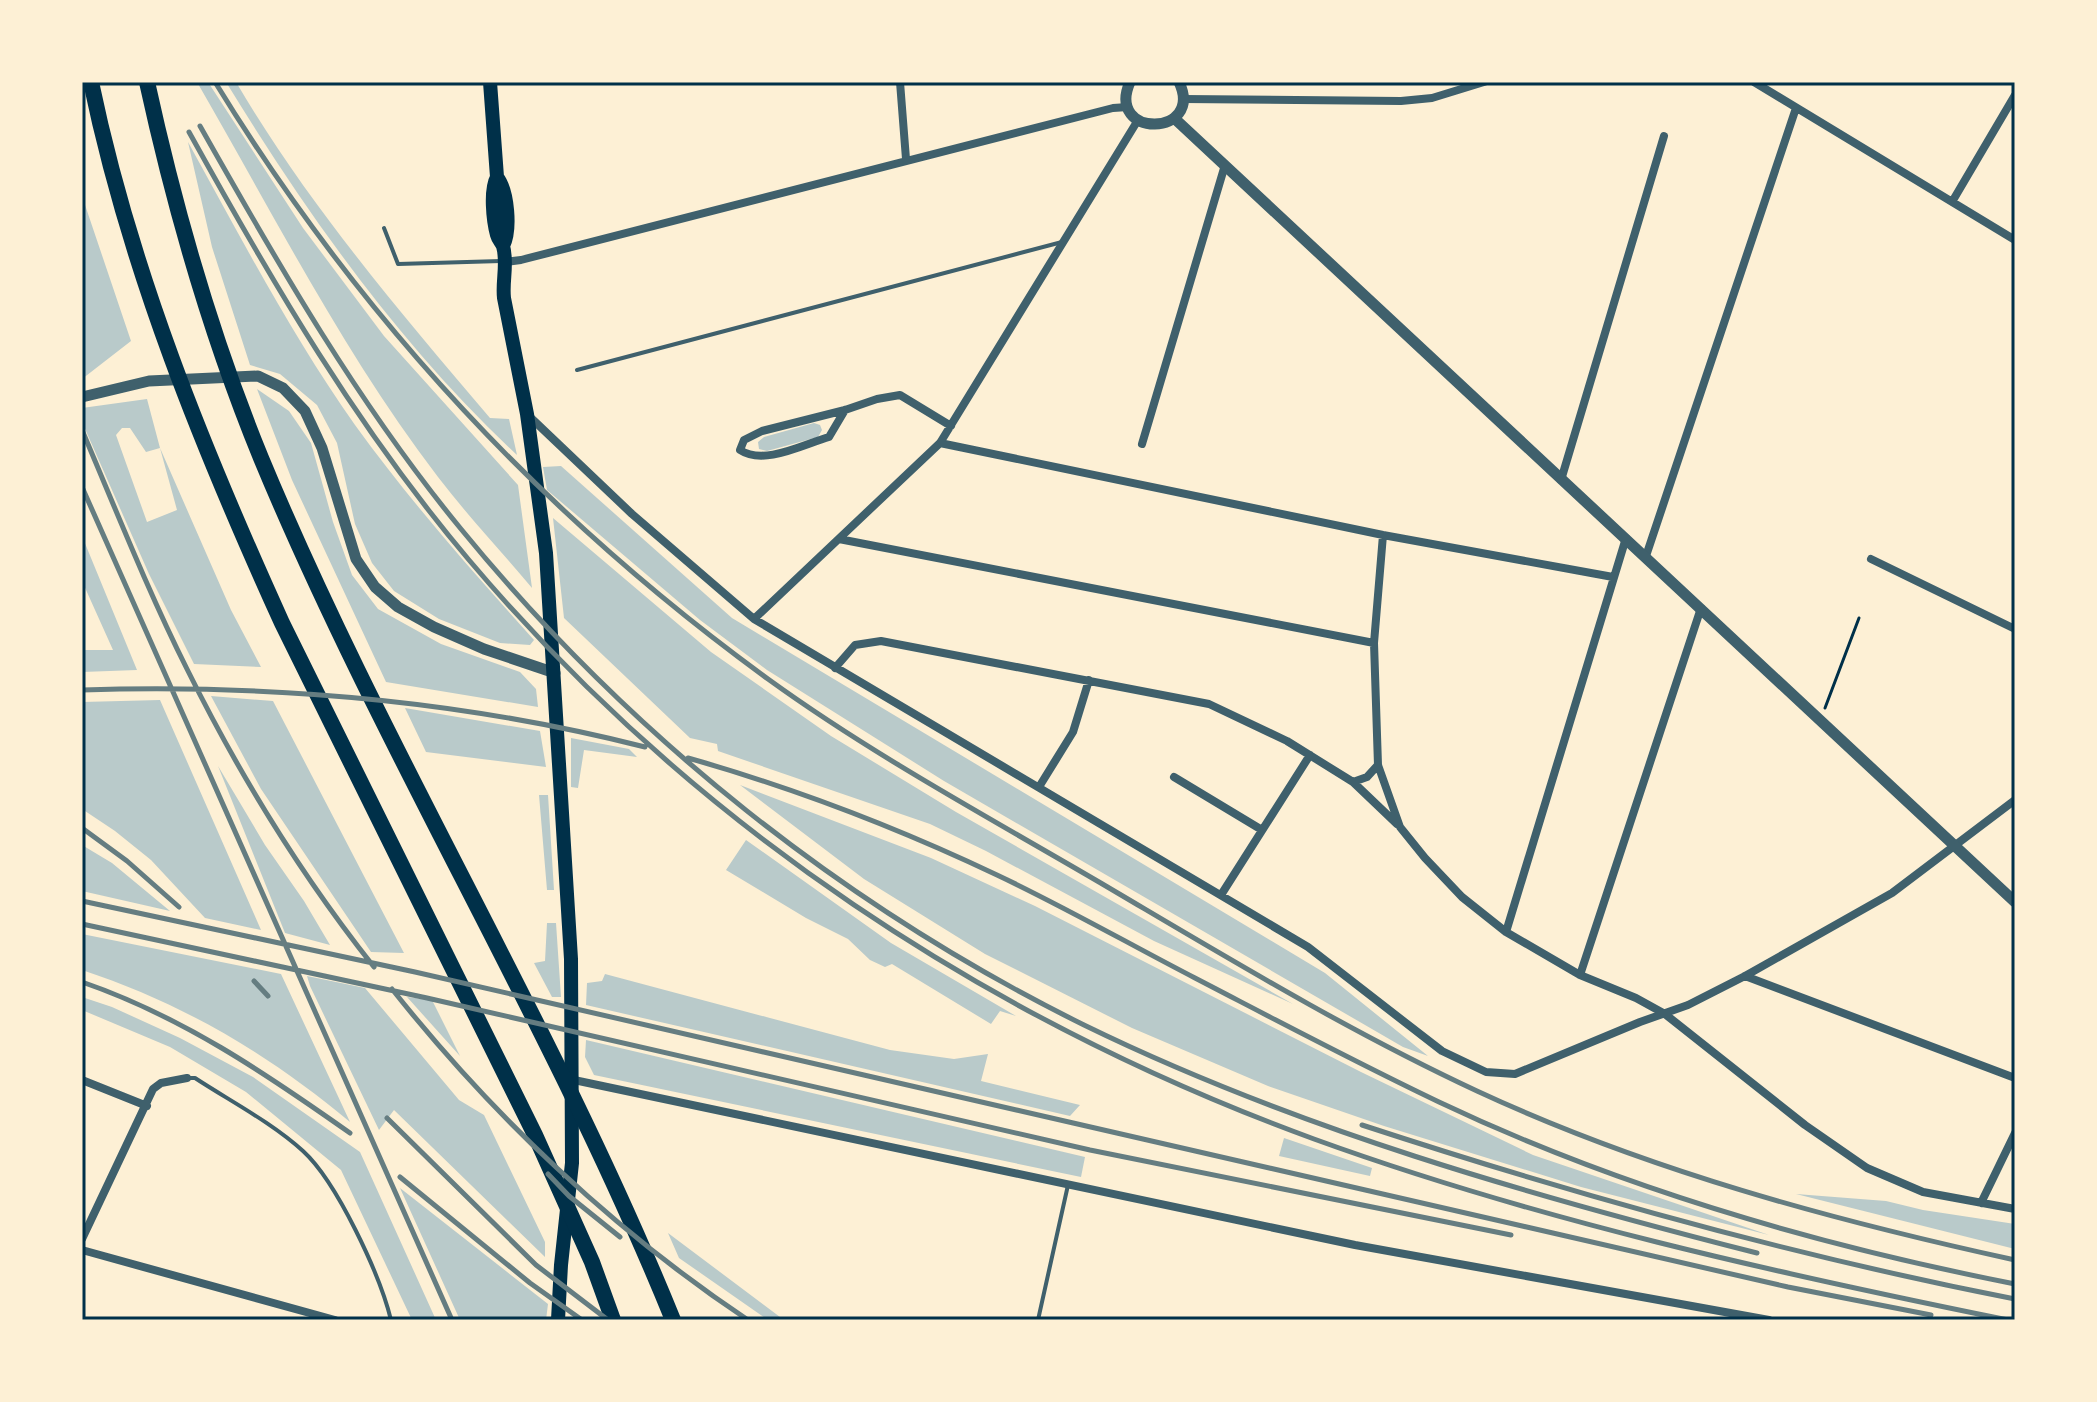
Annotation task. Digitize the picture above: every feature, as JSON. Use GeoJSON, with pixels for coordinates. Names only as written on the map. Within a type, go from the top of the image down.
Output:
{"type":"FeatureCollection","features":[{"type":"Feature","properties":{"kind":"highway"},"geometry":{"type":"LineString","coordinates":[[91,82],[105,147],[141,271],[198,429],[244,540],[535,1135],[592,1262],[613,1320]]}},
{"type":"Feature","properties":{"kind":"highway"},"geometry":{"type":"LineString","coordinates":[[147,82],[166,170],[211,322],[261,457],[359,673],[600,1151],[673,1320]]}},
{"type":"Feature","properties":{"kind":"main road"},"geometry":{"type":"LineString","coordinates":[[490,82],[497,177],[503,184],[508,237],[503,246],[505,268],[502,282],[527,414],[546,553],[559,752],[574,1072],[572,1163],[558,1320]]}},
{"type":"Feature","properties":{"kind":"street"},"geometry":{"type":"LineString","coordinates":[[900,82],[906,159]]}},
{"type":"Feature","properties":{"kind":"street"},"geometry":{"type":"LineString","coordinates":[[1130,82],[1128,107],[1138,120],[1157,126],[1174,118],[1183,99],[1179,82]]}},
{"type":"Feature","properties":{"kind":"street"},"geometry":{"type":"LineString","coordinates":[[1183,99],[1401,101],[1432,98],[1484,82]]}},
{"type":"Feature","properties":{"kind":"street"},"geometry":{"type":"LineString","coordinates":[[1754,82],[2015,240]]}},
{"type":"Feature","properties":{"kind":"street"},"geometry":{"type":"LineString","coordinates":[[1952,202],[2015,95]]}},
{"type":"Feature","properties":{"kind":"street"},"geometry":{"type":"LineString","coordinates":[[505,268],[521,260],[906,159],[1113,108],[1128,107]]}},
{"type":"Feature","properties":{"kind":"street"},"geometry":{"type":"LineString","coordinates":[[1646,556],[1796,108]]}},
{"type":"Feature","properties":{"kind":"street"},"geometry":{"type":"LineString","coordinates":[[1174,118],[2015,902]]}},
{"type":"Feature","properties":{"kind":"street"},"geometry":{"type":"LineString","coordinates":[[754,619],[940,443],[1138,120]]}},
{"type":"Feature","properties":{"kind":"street"},"geometry":{"type":"LineString","coordinates":[[1561,480],[1664,136]]}},
{"type":"Feature","properties":{"kind":"street"},"geometry":{"type":"LineString","coordinates":[[1142,444],[1225,165]]}},
{"type":"Feature","properties":{"kind":"street"},"geometry":{"type":"LineString","coordinates":[[82,397],[149,381],[258,376],[283,388],[305,411],[322,448],[356,559],[375,587],[398,607],[455,637],[554,666]]}},
{"type":"Feature","properties":{"kind":"street"},"geometry":{"type":"LineString","coordinates":[[845,410],[829,437],[765,456],[748,456],[740,450],[744,440],[762,431],[900,395],[951,426]]}},
{"type":"Feature","properties":{"kind":"street"},"geometry":{"type":"LineString","coordinates":[[527,414],[632,514],[754,619],[1308,947],[1442,1051],[1486,1072],[1515,1074],[1665,1014],[1745,976],[1892,893],[2015,800]]}},
{"type":"Feature","properties":{"kind":"street"},"geometry":{"type":"LineString","coordinates":[[940,443],[1383,535],[1613,577]]}},
{"type":"Feature","properties":{"kind":"street"},"geometry":{"type":"LineString","coordinates":[[1383,535],[1374,643],[1378,765],[1400,827]]}},
{"type":"Feature","properties":{"kind":"street"},"geometry":{"type":"LineString","coordinates":[[1506,932],[1626,538]]}},
{"type":"Feature","properties":{"kind":"street"},"geometry":{"type":"LineString","coordinates":[[839,539],[1374,643]]}},
{"type":"Feature","properties":{"kind":"street"},"geometry":{"type":"LineString","coordinates":[[1871,559],[2015,629]]}},
{"type":"Feature","properties":{"kind":"street"},"geometry":{"type":"LineString","coordinates":[[1580,975],[1701,608]]}},
{"type":"Feature","properties":{"kind":"street"},"geometry":{"type":"LineString","coordinates":[[835,668],[855,645],[881,641],[1209,704],[1287,741],[1353,782],[1400,827],[1462,897],[1506,932],[1580,975],[1636,998],[1665,1014],[1805,1125],[1867,1168],[1923,1192],[2015,1209]]}},
{"type":"Feature","properties":{"kind":"street"},"geometry":{"type":"LineString","coordinates":[[1039,787],[1073,732],[1089,680]]}},
{"type":"Feature","properties":{"kind":"street"},"geometry":{"type":"LineString","coordinates":[[1221,895],[1310,755]]}},
{"type":"Feature","properties":{"kind":"street"},"geometry":{"type":"LineString","coordinates":[[1353,782],[1367,777],[1378,765]]}},
{"type":"Feature","properties":{"kind":"street"},"geometry":{"type":"LineString","coordinates":[[1174,777],[1262,830]]}},
{"type":"Feature","properties":{"kind":"street"},"geometry":{"type":"LineString","coordinates":[[1745,976],[2015,1078]]}},
{"type":"Feature","properties":{"kind":"street"},"geometry":{"type":"LineString","coordinates":[[574,1072],[1068,1185],[1355,1245],[1729,1317],[1769,1320]]}},
{"type":"Feature","properties":{"kind":"street"},"geometry":{"type":"LineString","coordinates":[[82,1239],[153,1089],[161,1083],[187,1078]]}},
{"type":"Feature","properties":{"kind":"street"},"geometry":{"type":"LineString","coordinates":[[82,1080],[147,1106]]}},
{"type":"Feature","properties":{"kind":"street"},"geometry":{"type":"LineString","coordinates":[[1981,1203],[2015,1133]]}},
{"type":"Feature","properties":{"kind":"street"},"geometry":{"type":"LineString","coordinates":[[82,1250],[335,1320]]}},
{"type":"Feature","properties":{"kind":"lane"},"geometry":{"type":"LineString","coordinates":[[384,228],[398,264],[505,268]]}},
{"type":"Feature","properties":{"kind":"lane"},"geometry":{"type":"LineString","coordinates":[[577,370],[1064,241]]}},
{"type":"Feature","properties":{"kind":"lane"},"geometry":{"type":"LineString","coordinates":[[187,1078],[195,1078],[305,1152],[347,1215],[386,1297],[391,1320]]}},
{"type":"Feature","properties":{"kind":"lane"},"geometry":{"type":"LineString","coordinates":[[1038,1320],[1068,1185]]}},
{"type":"Feature","properties":{"kind":"path"},"geometry":{"type":"LineString","coordinates":[[1820,722],[1859,618]]}},
{"type":"Feature","properties":{"kind":"shaded area"},"geometry":{"type":"Polygon","coordinates":[[[197,82],[208,82],[303,228],[384,336],[518,485],[532,588],[438,477],[372,382],[311,283],[197,82]]]}},
{"type":"Feature","properties":{"kind":"shaded area"},"geometry":{"type":"Polygon","coordinates":[[[226,82],[236,82],[324,213],[490,418],[509,419],[517,455],[435,370],[359,279],[290,182],[226,82]]]}},
{"type":"Feature","properties":{"kind":"shaded area"},"geometry":{"type":"Polygon","coordinates":[[[188,142],[268,286],[355,425],[419,508],[534,640],[530,645],[500,643],[439,619],[394,591],[372,563],[355,524],[337,443],[317,405],[280,374],[250,365],[212,247],[188,142]]]}},
{"type":"Feature","properties":{"kind":"shaded area"},"geometry":{"type":"Polygon","coordinates":[[[82,196],[131,341],[82,379],[82,196]]]}},
{"type":"Feature","properties":{"kind":"shaded area"},"geometry":{"type":"Polygon","coordinates":[[[257,389],[289,411],[311,443],[333,522],[352,575],[378,609],[441,644],[520,672],[536,689],[538,707],[386,682],[292,480],[257,389]]]}},
{"type":"Feature","properties":{"kind":"shaded area"},"geometry":{"type":"Polygon","coordinates":[[[147,399],[160,448],[231,610],[261,667],[194,664],[149,574],[82,422],[82,408],[147,399]],[[122,428],[116,435],[147,522],[177,510],[160,448],[146,452],[130,428],[122,428]]]}},
{"type":"Feature","properties":{"kind":"shaded area"},"geometry":{"type":"Polygon","coordinates":[[[814,423],[820,425],[822,430],[818,437],[767,451],[759,449],[758,442],[764,437],[814,423]]]}},
{"type":"Feature","properties":{"kind":"shaded area"},"geometry":{"type":"Polygon","coordinates":[[[561,466],[732,618],[1325,973],[1428,1056],[1403,1047],[944,781],[767,670],[700,620],[547,490],[543,467],[561,466]]]}},
{"type":"Feature","properties":{"kind":"shaded area"},"geometry":{"type":"Polygon","coordinates":[[[553,518],[711,652],[831,736],[956,812],[1293,1004],[1154,941],[930,824],[718,751],[717,744],[690,738],[564,618],[553,518]]]}},
{"type":"Feature","properties":{"kind":"shaded area"},"geometry":{"type":"Polygon","coordinates":[[[82,536],[137,670],[82,672],[82,650],[113,650],[82,581],[82,536]]]}},
{"type":"Feature","properties":{"kind":"shaded area"},"geometry":{"type":"Polygon","coordinates":[[[211,696],[273,701],[404,953],[371,952],[261,789],[211,696]]]}},
{"type":"Feature","properties":{"kind":"shaded area"},"geometry":{"type":"Polygon","coordinates":[[[160,700],[261,930],[205,918],[151,860],[82,809],[82,702],[160,700]]]}},
{"type":"Feature","properties":{"kind":"shaded area"},"geometry":{"type":"Polygon","coordinates":[[[405,708],[540,731],[546,767],[426,752],[405,708]]]}},
{"type":"Feature","properties":{"kind":"shaded area"},"geometry":{"type":"Polygon","coordinates":[[[571,738],[629,749],[637,757],[584,750],[578,788],[571,787],[571,738]]]}},
{"type":"Feature","properties":{"kind":"shaded area"},"geometry":{"type":"Polygon","coordinates":[[[218,766],[265,845],[330,945],[285,933],[218,766]]]}},
{"type":"Feature","properties":{"kind":"shaded area"},"geometry":{"type":"Polygon","coordinates":[[[740,785],[931,858],[1035,906],[1361,1072],[1533,1155],[1769,1235],[1581,1187],[1384,1126],[1268,1086],[1132,1028],[985,954],[864,879],[740,785]]]}},
{"type":"Feature","properties":{"kind":"shaded area"},"geometry":{"type":"Polygon","coordinates":[[[539,795],[548,795],[554,890],[547,890],[539,795]]]}},
{"type":"Feature","properties":{"kind":"shaded area"},"geometry":{"type":"Polygon","coordinates":[[[746,840],[891,943],[1016,1016],[1000,1011],[991,1024],[892,964],[885,967],[870,960],[848,939],[726,870],[746,840]]]}},
{"type":"Feature","properties":{"kind":"shaded area"},"geometry":{"type":"Polygon","coordinates":[[[82,845],[112,863],[170,911],[82,891],[82,845]]]}},
{"type":"Feature","properties":{"kind":"shaded area"},"geometry":{"type":"Polygon","coordinates":[[[547,923],[556,923],[561,997],[552,997],[534,963],[545,961],[547,923]]]}},
{"type":"Feature","properties":{"kind":"shaded area"},"geometry":{"type":"Polygon","coordinates":[[[82,934],[281,974],[350,1122],[287,1074],[223,1033],[155,998],[82,970],[82,934]]]}},
{"type":"Feature","properties":{"kind":"shaded area"},"geometry":{"type":"Polygon","coordinates":[[[605,974],[890,1050],[954,1059],[988,1054],[981,1081],[1080,1105],[1070,1116],[586,1005],[587,983],[602,981],[605,974]]]}},
{"type":"Feature","properties":{"kind":"shaded area"},"geometry":{"type":"Polygon","coordinates":[[[307,976],[365,988],[459,1100],[484,1115],[545,1242],[545,1257],[394,1110],[379,1130],[307,976]]]}},
{"type":"Feature","properties":{"kind":"shaded area"},"geometry":{"type":"Polygon","coordinates":[[[82,997],[180,1038],[253,1077],[360,1152],[436,1320],[412,1320],[341,1170],[246,1092],[170,1047],[82,1010],[82,997]]]}},
{"type":"Feature","properties":{"kind":"shaded area"},"geometry":{"type":"Polygon","coordinates":[[[407,997],[432,1000],[460,1056],[407,997]]]}},
{"type":"Feature","properties":{"kind":"shaded area"},"geometry":{"type":"Polygon","coordinates":[[[586,1040],[1085,1157],[1081,1177],[594,1075],[585,1057],[586,1040]]]}},
{"type":"Feature","properties":{"kind":"shaded area"},"geometry":{"type":"Polygon","coordinates":[[[1284,1138],[1372,1168],[1370,1176],[1279,1156],[1284,1138]]]}},
{"type":"Feature","properties":{"kind":"shaded area"},"geometry":{"type":"Polygon","coordinates":[[[400,1188],[548,1304],[546,1320],[460,1320],[400,1188]]]}},
{"type":"Feature","properties":{"kind":"shaded area"},"geometry":{"type":"Polygon","coordinates":[[[1796,1194],[1886,1201],[2015,1224],[2015,1249],[1796,1194]]]}},
{"type":"Feature","properties":{"kind":"shaded area"},"geometry":{"type":"Polygon","coordinates":[[[668,1233],[784,1320],[768,1320],[679,1258],[668,1233]]]}},
{"type":"Feature","properties":{"kind":"railway"},"geometry":{"type":"LineString","coordinates":[[215,82],[271,169],[331,252],[395,332],[462,408],[533,481],[607,550],[768,679],[848,734],[1285,991],[1477,1091],[1541,1119],[1674,1169],[1809,1210],[2015,1260]]}},
{"type":"Feature","properties":{"kind":"railway"},"geometry":{"type":"LineString","coordinates":[[200,126],[290,282],[354,384],[461,529],[526,605],[669,746],[826,871],[910,927],[996,978],[1084,1025],[1247,1096],[1330,1128],[1500,1183],[1757,1253]]}},
{"type":"Feature","properties":{"kind":"railway"},"geometry":{"type":"LineString","coordinates":[[189,132],[318,353],[390,459],[469,560],[557,656],[650,746],[749,829],[854,905],[963,974],[1076,1036],[1193,1091],[1314,1139],[1484,1195],[1658,1242],[2008,1320]]}},
{"type":"Feature","properties":{"kind":"railway"},"geometry":{"type":"LineString","coordinates":[[82,430],[159,610],[228,747],[296,860],[374,967]]}},
{"type":"Feature","properties":{"kind":"railway"},"geometry":{"type":"LineString","coordinates":[[82,487],[452,1320]]}},
{"type":"Feature","properties":{"kind":"railway"},"geometry":{"type":"LineString","coordinates":[[82,690],[224,690],[365,699],[506,717],[645,747]]}},
{"type":"Feature","properties":{"kind":"railway"},"geometry":{"type":"LineString","coordinates":[[688,758],[806,796],[960,858],[1408,1087],[1578,1162],[1649,1188],[1794,1232],[2015,1284]]}},
{"type":"Feature","properties":{"kind":"railway"},"geometry":{"type":"LineString","coordinates":[[82,828],[127,861],[179,907]]}},
{"type":"Feature","properties":{"kind":"railway"},"geometry":{"type":"LineString","coordinates":[[82,901],[415,972],[1788,1287],[1931,1315]]}},
{"type":"Feature","properties":{"kind":"railway"},"geometry":{"type":"LineString","coordinates":[[82,924],[427,998],[1090,1150],[1511,1235]]}},
{"type":"Feature","properties":{"kind":"railway"},"geometry":{"type":"LineString","coordinates":[[254,981],[268,996]]}},
{"type":"Feature","properties":{"kind":"railway"},"geometry":{"type":"LineString","coordinates":[[82,982],[188,1029],[254,1068],[350,1133]]}},
{"type":"Feature","properties":{"kind":"railway"},"geometry":{"type":"LineString","coordinates":[[392,989],[471,1081],[557,1168],[649,1248],[748,1320]]}},
{"type":"Feature","properties":{"kind":"railway"},"geometry":{"type":"LineString","coordinates":[[387,1118],[536,1265],[608,1320]]}},
{"type":"Feature","properties":{"kind":"railway"},"geometry":{"type":"LineString","coordinates":[[1362,1125],[1523,1176],[1768,1244],[2015,1299]]}},
{"type":"Feature","properties":{"kind":"railway"},"geometry":{"type":"LineString","coordinates":[[548,1174],[569,1196],[620,1237]]}},
{"type":"Feature","properties":{"kind":"railway"},"geometry":{"type":"LineString","coordinates":[[400,1177],[530,1283],[582,1320]]}}]}
